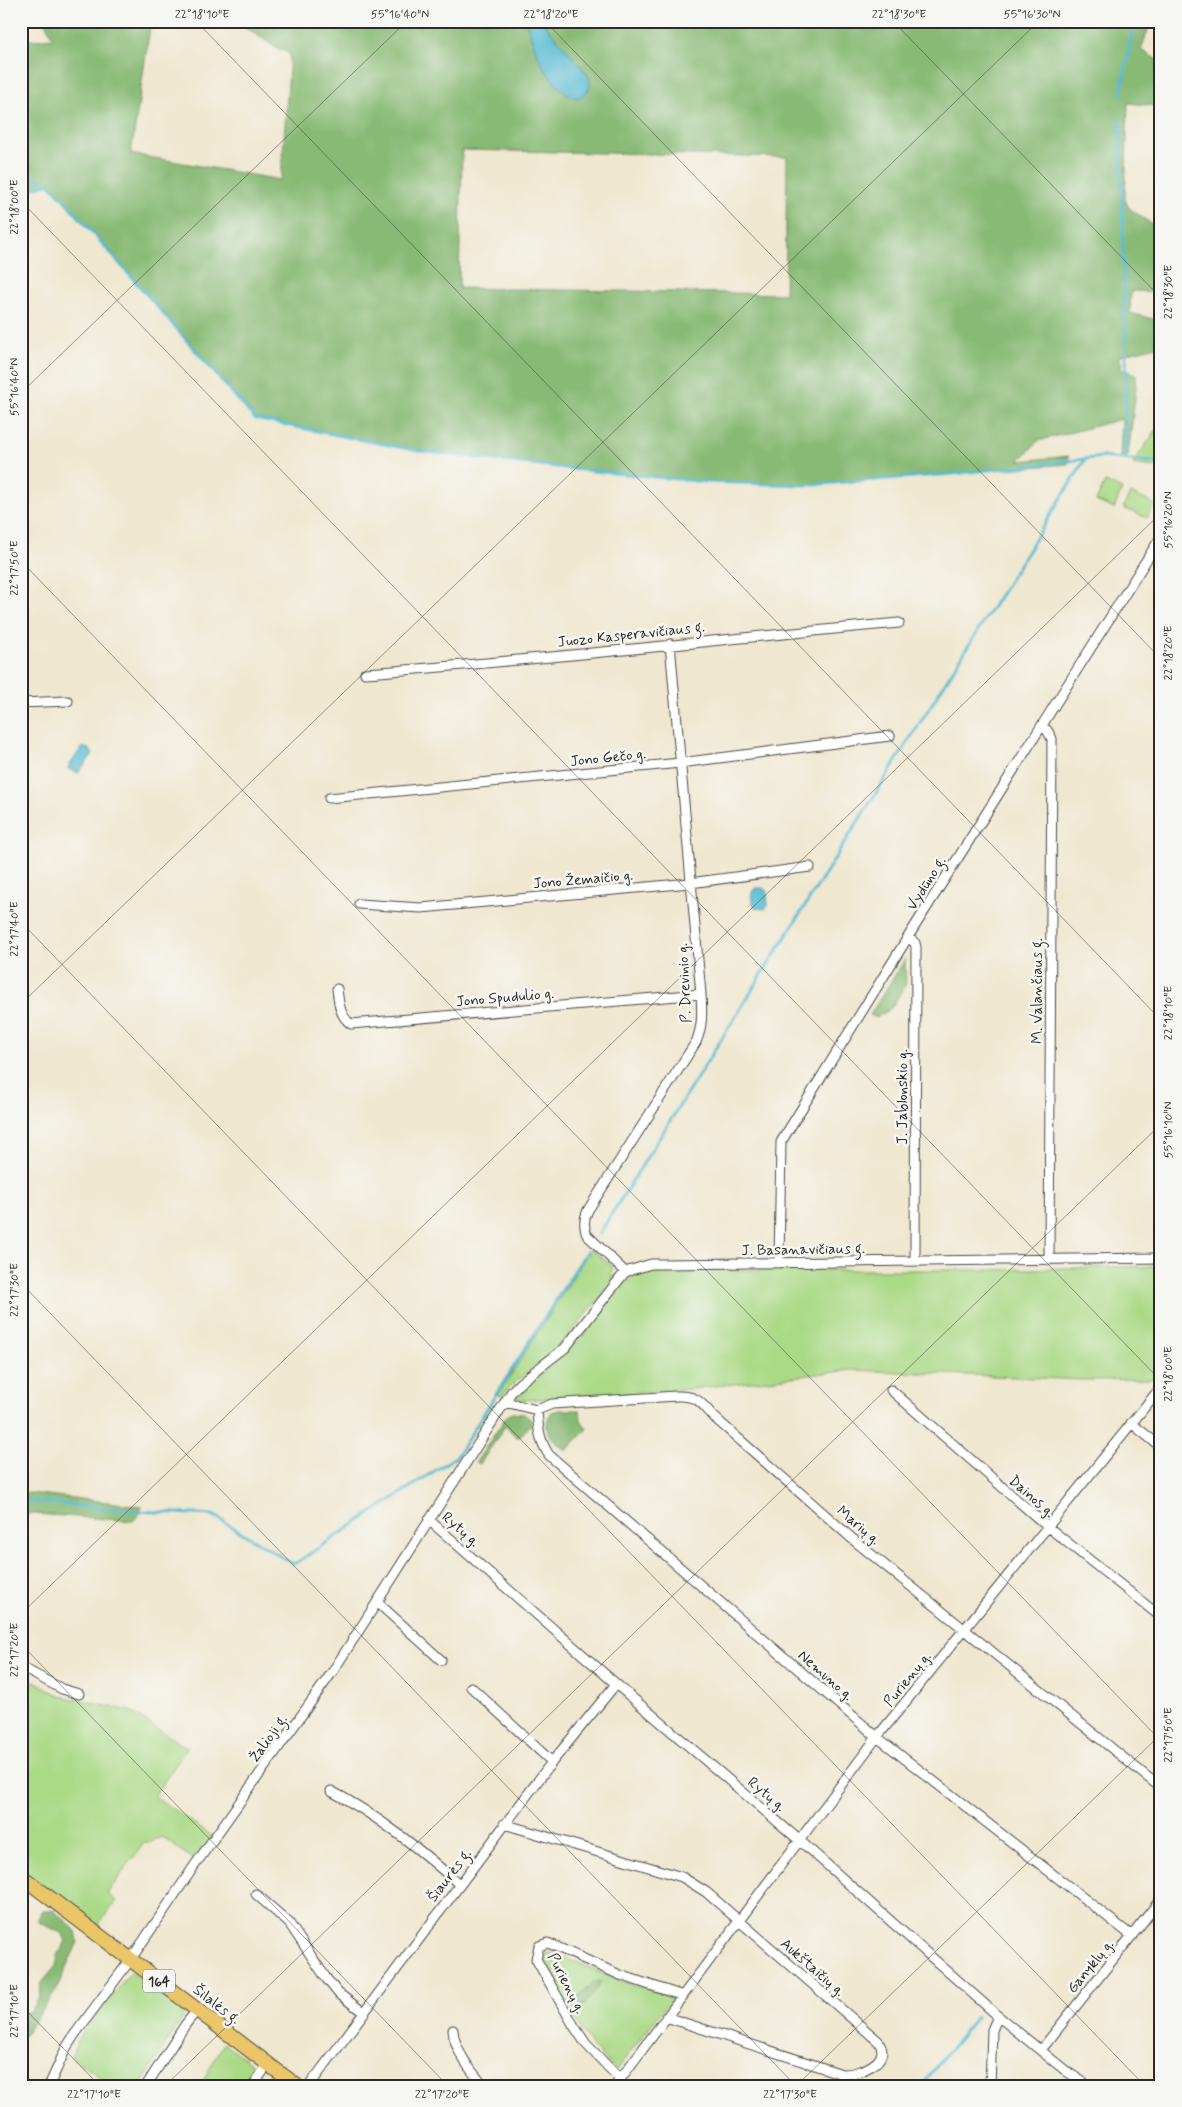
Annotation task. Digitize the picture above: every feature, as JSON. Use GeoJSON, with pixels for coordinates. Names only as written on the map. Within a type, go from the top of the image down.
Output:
{"type":"FeatureCollection","features":[{"type":"Feature","properties":{"kind":"main road","name":"Šilalės g."},"geometry":{"type":"LineString","coordinates":[[21,1876],[297,2086]]}},
{"type":"Feature","properties":{"kind":"street","name":"Vydūno g."},"geometry":{"type":"LineString","coordinates":[[779,1263],[781,1142],[1161,537]]}},
{"type":"Feature","properties":{"kind":"street","name":"Juozo Kasperavičiaus g."},"geometry":{"type":"LineString","coordinates":[[365,673],[446,667],[899,623]]}},
{"type":"Feature","properties":{"kind":"street","name":"P. Drevinio g."},"geometry":{"type":"LineString","coordinates":[[625,1272],[587,1235],[584,1227],[585,1218],[588,1210],[696,1042],[701,1031],[701,994],[670,644]]}},
{"type":"Feature","properties":{"kind":"street"},"geometry":{"type":"LineString","coordinates":[[21,703],[68,701]]}},
{"type":"Feature","properties":{"kind":"street","name":"M. Valančiaus g."},"geometry":{"type":"LineString","coordinates":[[1042,726],[1047,730],[1052,739],[1049,1260]]}},
{"type":"Feature","properties":{"kind":"street","name":"Jono Gečo g."},"geometry":{"type":"LineString","coordinates":[[329,798],[680,763],[890,736]]}},
{"type":"Feature","properties":{"kind":"street","name":"Jono Žemaičio g."},"geometry":{"type":"LineString","coordinates":[[359,904],[421,908],[690,883],[810,867]]}},
{"type":"Feature","properties":{"kind":"street","name":"J. Jablonskio g."},"geometry":{"type":"LineString","coordinates":[[908,937],[915,943],[916,947],[915,1261]]}},
{"type":"Feature","properties":{"kind":"street","name":"Jono Spudulio g."},"geometry":{"type":"LineString","coordinates":[[337,989],[344,1019],[351,1024],[701,994]]}},
{"type":"Feature","properties":{"kind":"street","name":"J. Basanavičiaus g."},"geometry":{"type":"LineString","coordinates":[[625,1272],[651,1264],[1161,1258]]}},
{"type":"Feature","properties":{"kind":"street"},"geometry":{"type":"LineString","coordinates":[[505,1402],[521,1382],[565,1348],[625,1272]]}},
{"type":"Feature","properties":{"kind":"street","name":"Purienų g."},"geometry":{"type":"LineString","coordinates":[[683,1996],[620,1975],[548,1944],[539,1946],[536,1959],[574,2026],[618,2082],[740,1921],[877,1737],[1161,1387]]}},
{"type":"Feature","properties":{"kind":"street","name":"Dainos g."},"geometry":{"type":"LineString","coordinates":[[891,1390],[1048,1527],[1161,1617]]}},
{"type":"Feature","properties":{"kind":"street","name":"Marių g."},"geometry":{"type":"LineString","coordinates":[[505,1402],[537,1410],[552,1404],[689,1395],[698,1400],[715,1418],[856,1542],[1161,1788]]}},
{"type":"Feature","properties":{"kind":"street","name":"Žalioji g."},"geometry":{"type":"LineString","coordinates":[[49,2086],[66,2048],[75,2034],[131,1959],[197,1862],[333,1671],[505,1402]]}},
{"type":"Feature","properties":{"kind":"street","name":"Nemuno g."},"geometry":{"type":"LineString","coordinates":[[537,1410],[539,1436],[542,1445],[550,1455],[877,1737],[1132,1936]]}},
{"type":"Feature","properties":{"kind":"street"},"geometry":{"type":"LineString","coordinates":[[1131,1423],[1161,1447]]}},
{"type":"Feature","properties":{"kind":"street","name":"Rytų g."},"geometry":{"type":"LineString","coordinates":[[429,1520],[616,1684],[799,1840],[998,2016],[1066,2071],[1089,2086]]}},
{"type":"Feature","properties":{"kind":"street"},"geometry":{"type":"LineString","coordinates":[[378,1603],[441,1660]]}},
{"type":"Feature","properties":{"kind":"street"},"geometry":{"type":"LineString","coordinates":[[21,1667],[62,1689],[79,1694]]}},
{"type":"Feature","properties":{"kind":"street","name":"Šiaurės g."},"geometry":{"type":"LineString","coordinates":[[310,2086],[504,1824],[616,1684]]}},
{"type":"Feature","properties":{"kind":"street"},"geometry":{"type":"LineString","coordinates":[[471,1687],[552,1762]]}},
{"type":"Feature","properties":{"kind":"street"},"geometry":{"type":"LineString","coordinates":[[332,1791],[385,1823],[419,1849],[459,1884]]}},
{"type":"Feature","properties":{"kind":"street","name":"Aukštaičių g."},"geometry":{"type":"LineString","coordinates":[[504,1824],[682,1877],[706,1892],[878,2041],[881,2045],[882,2054],[877,2062],[860,2072],[842,2074],[666,2018]]}},
{"type":"Feature","properties":{"kind":"street"},"geometry":{"type":"LineString","coordinates":[[256,1894],[290,1923],[338,1993],[363,2012]]}},
{"type":"Feature","properties":{"kind":"street","name":"Ganyklų g."},"geometry":{"type":"LineString","coordinates":[[1041,2050],[1161,1899]]}},
{"type":"Feature","properties":{"kind":"street"},"geometry":{"type":"LineString","coordinates":[[146,2086],[185,2025],[197,2010]]}},
{"type":"Feature","properties":{"kind":"street"},"geometry":{"type":"LineString","coordinates":[[990,2086],[992,2030],[998,2016]]}},
{"type":"Feature","properties":{"kind":"street"},"geometry":{"type":"LineString","coordinates":[[453,2030],[453,2037],[462,2055],[484,2086]]}},
{"type":"Feature","properties":{"kind":"street"},"geometry":{"type":"LineString","coordinates":[[253,2086],[268,2064]]}},
{"type":"Feature","properties":{"kind":"green space"},"geometry":{"type":"Polygon","coordinates":[[[44,21],[151,21],[131,154],[281,180],[290,54],[275,47],[236,21],[526,21],[541,62],[553,80],[568,95],[588,75],[542,21],[1151,21],[1141,50],[1156,59],[1157,106],[1128,103],[1125,200],[1129,208],[1153,225],[1153,292],[1131,291],[1130,313],[1157,320],[1157,346],[1120,355],[1122,370],[1136,374],[1128,456],[1120,456],[1122,419],[1038,441],[1019,461],[1069,456],[1068,464],[806,485],[707,482],[419,451],[255,419],[48,183],[21,192],[21,41],[53,38],[44,21]],[[462,150],[459,288],[785,294],[787,157],[462,150]]]}},
{"type":"Feature","properties":{"kind":"green space"},"geometry":{"type":"Polygon","coordinates":[[[1158,427],[1161,437],[1161,468],[1133,464],[1158,427]]]}},
{"type":"Feature","properties":{"kind":"green space"},"geometry":{"type":"Polygon","coordinates":[[[1105,482],[1122,489],[1114,509],[1096,501],[1105,482]]]}},
{"type":"Feature","properties":{"kind":"green space"},"geometry":{"type":"Polygon","coordinates":[[[1130,493],[1154,504],[1147,518],[1123,508],[1130,493]]]}},
{"type":"Feature","properties":{"kind":"green space"},"geometry":{"type":"Polygon","coordinates":[[[905,959],[906,984],[892,1007],[877,1018],[870,1015],[905,959]]]}},
{"type":"Feature","properties":{"kind":"green space"},"geometry":{"type":"Polygon","coordinates":[[[591,1249],[612,1266],[612,1281],[578,1325],[555,1350],[514,1383],[502,1396],[498,1395],[591,1249]]]}},
{"type":"Feature","properties":{"kind":"green space"},"geometry":{"type":"Polygon","coordinates":[[[1161,1266],[1161,1374],[1157,1379],[1084,1380],[852,1370],[690,1389],[522,1400],[516,1396],[517,1391],[555,1363],[575,1344],[622,1285],[649,1270],[986,1270],[1161,1266]]]}},
{"type":"Feature","properties":{"kind":"green space"},"geometry":{"type":"Polygon","coordinates":[[[580,1410],[581,1420],[587,1429],[566,1451],[556,1443],[547,1429],[548,1418],[552,1412],[580,1410]]]}},
{"type":"Feature","properties":{"kind":"green space"},"geometry":{"type":"Polygon","coordinates":[[[512,1413],[524,1414],[530,1419],[531,1425],[518,1438],[505,1426],[480,1464],[476,1462],[506,1417],[512,1413]]]}},
{"type":"Feature","properties":{"kind":"green space"},"geometry":{"type":"Polygon","coordinates":[[[21,1492],[141,1506],[141,1513],[133,1521],[21,1513],[21,1492]]]}},
{"type":"Feature","properties":{"kind":"green space"},"geometry":{"type":"Polygon","coordinates":[[[21,1673],[60,1696],[130,1711],[187,1748],[154,1796],[214,1838],[197,1862],[162,1837],[143,1844],[107,1894],[116,1901],[97,1926],[21,1870],[21,1673]]]}},
{"type":"Feature","properties":{"kind":"green space"},"geometry":{"type":"Polygon","coordinates":[[[43,1910],[53,1910],[65,1920],[76,1931],[78,1942],[54,1994],[24,2036],[21,2035],[21,2012],[30,2012],[40,1997],[41,1984],[56,1966],[58,1955],[66,1941],[62,1933],[40,1923],[38,1918],[43,1910]]]}},
{"type":"Feature","properties":{"kind":"green space"},"geometry":{"type":"Polygon","coordinates":[[[550,1953],[567,1958],[627,1983],[673,1997],[616,2070],[592,2046],[568,2009],[584,2005],[600,1982],[590,1986],[575,1999],[565,2003],[542,1958],[544,1954],[550,1953]]]}},
{"type":"Feature","properties":{"kind":"green space"},"geometry":{"type":"Polygon","coordinates":[[[131,1972],[186,2012],[140,2086],[113,2086],[71,2057],[80,2036],[131,1972]]]}},
{"type":"Feature","properties":{"kind":"green space"},"geometry":{"type":"Polygon","coordinates":[[[598,1981],[601,1982],[588,2001],[579,2007],[568,2009],[565,2003],[574,1999],[598,1981]]]}},
{"type":"Feature","properties":{"kind":"green space"},"geometry":{"type":"Polygon","coordinates":[[[224,2043],[256,2067],[243,2086],[200,2086],[224,2043]]]}},
{"type":"Feature","properties":{"kind":"water"},"geometry":{"type":"Polygon","coordinates":[[[526,21],[542,21],[588,75],[590,86],[587,92],[577,98],[558,86],[550,77],[538,55],[526,21]]]}},
{"type":"Feature","properties":{"kind":"water"},"geometry":{"type":"Polygon","coordinates":[[[82,747],[89,749],[93,754],[78,773],[68,769],[82,747]]]}},
{"type":"Feature","properties":{"kind":"water"},"geometry":{"type":"Polygon","coordinates":[[[755,888],[763,888],[767,891],[768,906],[765,909],[756,908],[753,903],[751,896],[755,888]]]}},
{"type":"Feature","properties":{"kind":"waterway"},"geometry":{"type":"LineString","coordinates":[[1121,94],[1134,21]]}},
{"type":"Feature","properties":{"kind":"waterway"},"geometry":{"type":"LineString","coordinates":[[1120,119],[1126,364],[1125,459]]}},
{"type":"Feature","properties":{"kind":"waterway"},"geometry":{"type":"LineString","coordinates":[[21,171],[48,183],[60,195],[255,419],[419,451],[707,482],[806,485],[953,474],[1103,457],[1161,463]]}},
{"type":"Feature","properties":{"kind":"waterway"},"geometry":{"type":"LineString","coordinates":[[21,192],[47,184]]}},
{"type":"Feature","properties":{"kind":"waterway"},"geometry":{"type":"LineString","coordinates":[[599,1234],[1085,460]]}},
{"type":"Feature","properties":{"kind":"waterway"},"geometry":{"type":"LineString","coordinates":[[21,1500],[135,1511],[213,1515],[293,1564],[457,1456],[587,1251]]}},
{"type":"Feature","properties":{"kind":"waterway"},"geometry":{"type":"LineString","coordinates":[[921,2086],[976,2017]]}}]}
